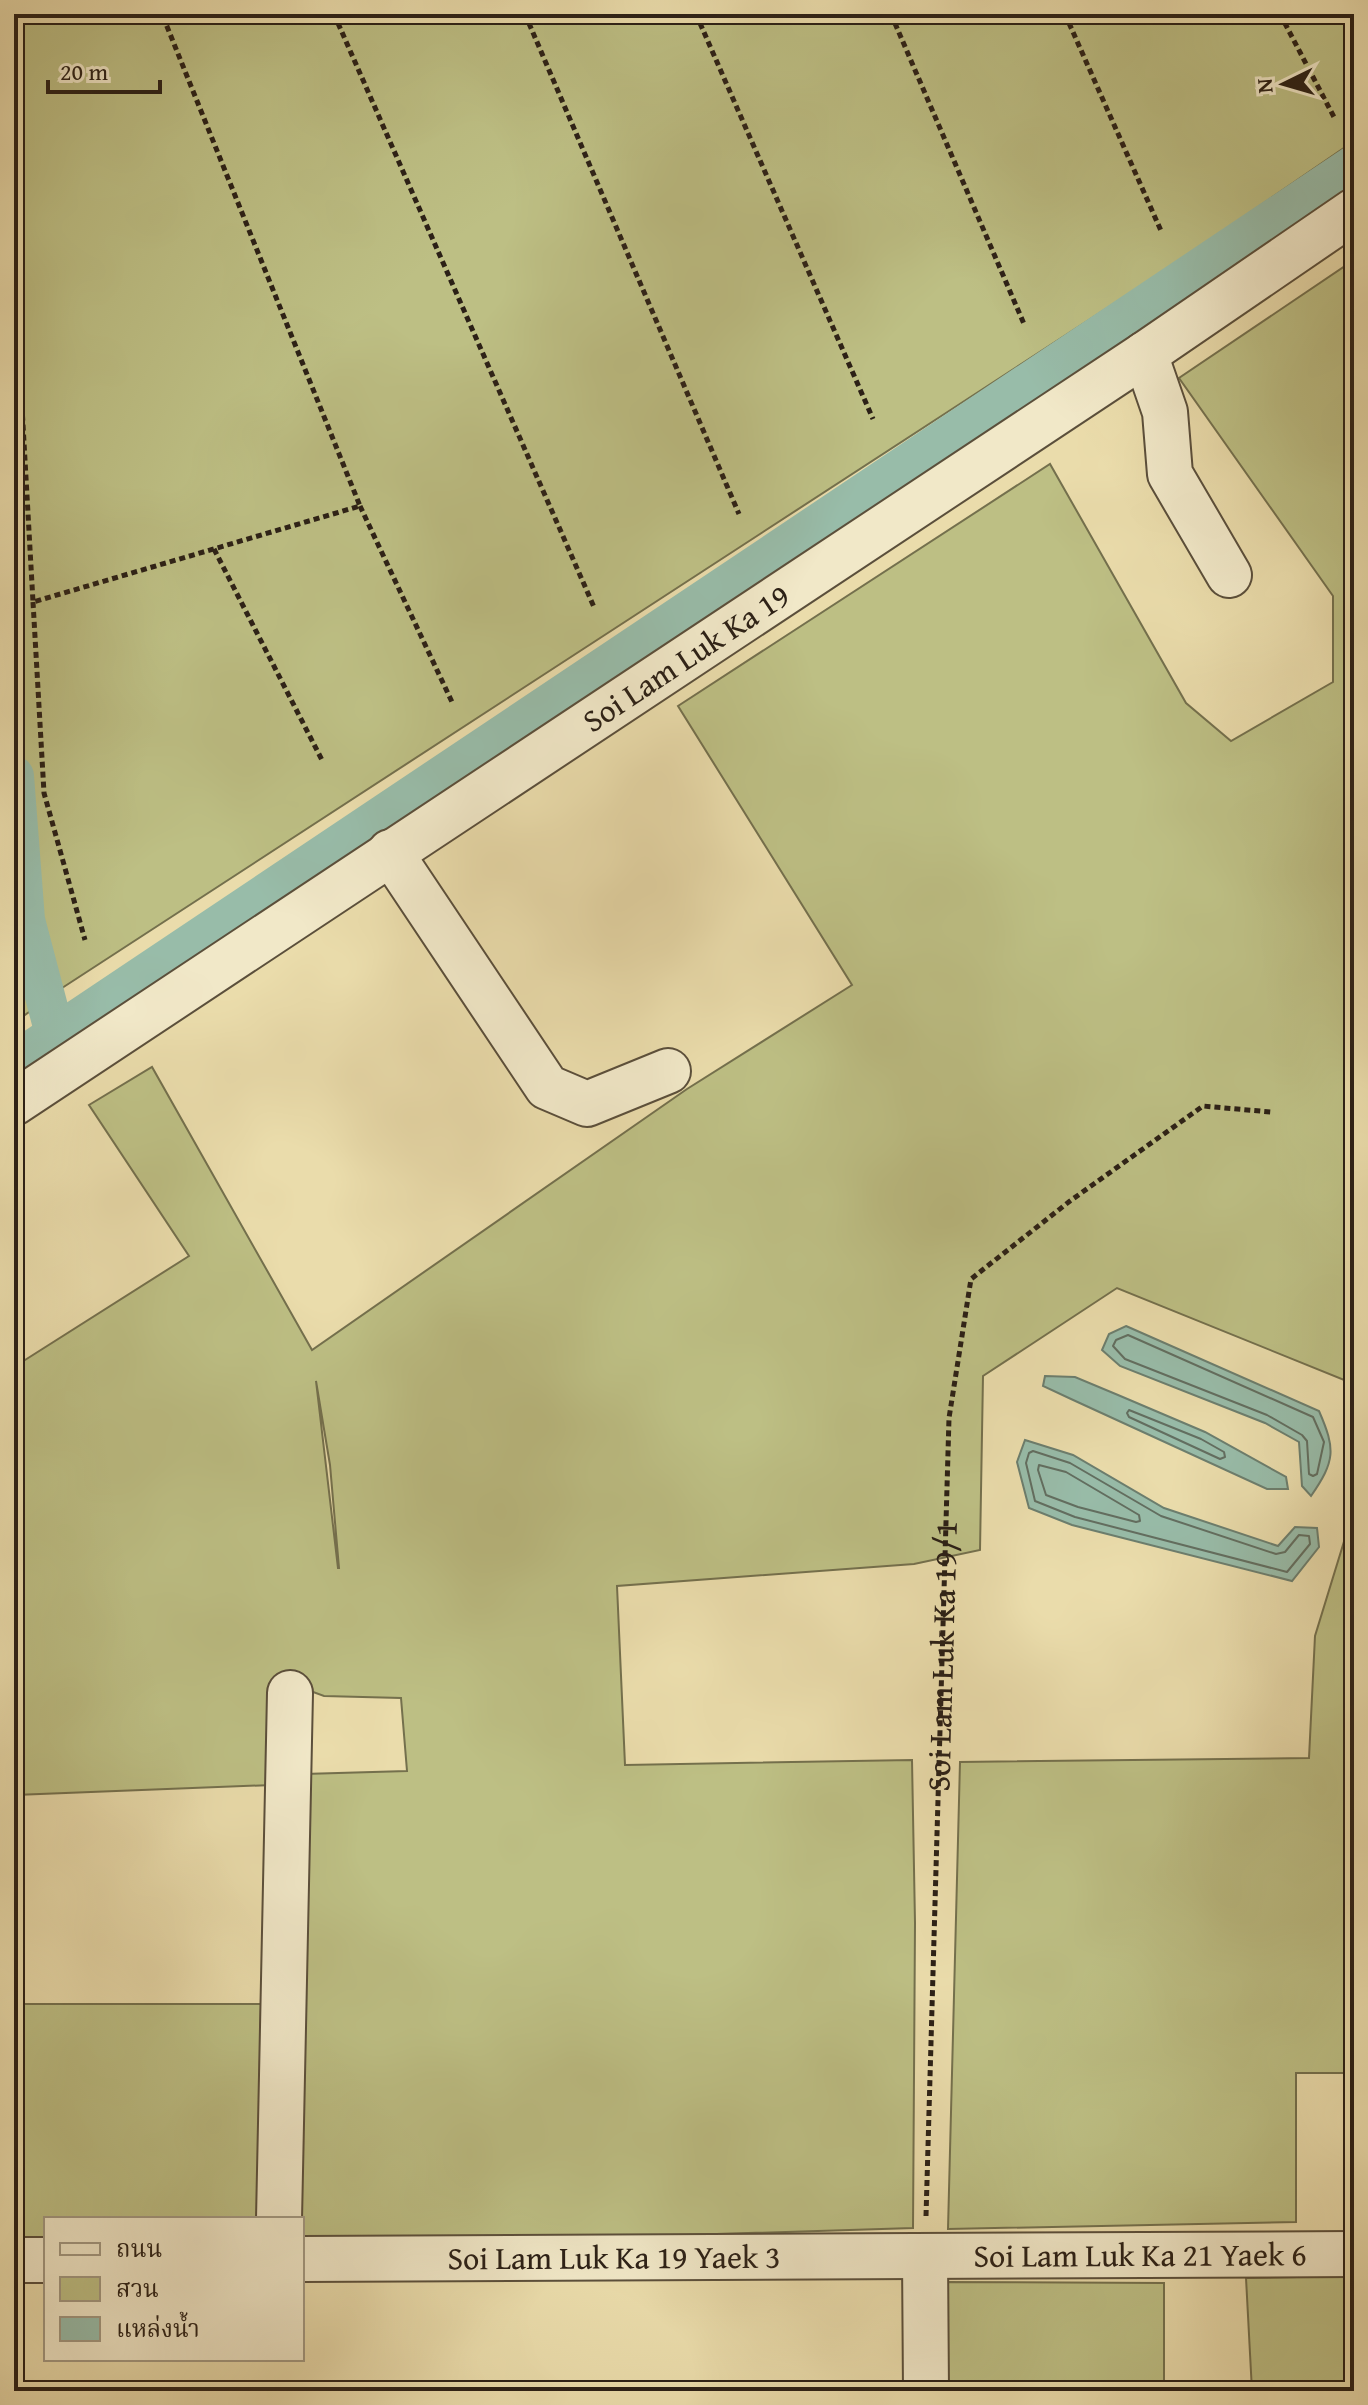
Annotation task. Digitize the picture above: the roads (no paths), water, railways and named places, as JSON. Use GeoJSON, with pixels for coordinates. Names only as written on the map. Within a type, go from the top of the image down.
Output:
{"type":"FeatureCollection","features":[{"type":"Feature","properties":{"kind":"street","name":"Soi Lam Luk Ka 19"},"geometry":{"type":"LineString","coordinates":[[14,1103],[1145,354],[1354,211]]}},
{"type":"Feature","properties":{"kind":"street"},"geometry":{"type":"LineString","coordinates":[[1145,354],[1165,412],[1170,474],[1229,575]]}},
{"type":"Feature","properties":{"kind":"street"},"geometry":{"type":"LineString","coordinates":[[390,852],[547,1087],[587,1104],[668,1071]]}},
{"type":"Feature","properties":{"kind":"street"},"geometry":{"type":"LineString","coordinates":[[279,2217],[290,1693]]}},
{"type":"Feature","properties":{"kind":"street","name":"Soi Lam Luk Ka 21 Yaek 6"},"geometry":{"type":"LineString","coordinates":[[925,2257],[1354,2254]]}},
{"type":"Feature","properties":{"kind":"street"},"geometry":{"type":"LineString","coordinates":[[925,2257],[926,2391]]}},
{"type":"Feature","properties":{"kind":"street","name":"Soi Lam Luk Ka 19 Yaek 3"},"geometry":{"type":"LineString","coordinates":[[304,2259],[925,2257]]}},
{"type":"Feature","properties":{"kind":"street"},"geometry":{"type":"LineString","coordinates":[[14,2260],[44,2260]]}},
{"type":"Feature","properties":{"kind":"water"},"geometry":{"type":"Polygon","coordinates":[[[1126,1326],[1319,1411],[1328,1436],[1330,1455],[1325,1473],[1311,1496],[1302,1486],[1299,1442],[1265,1423],[1120,1366],[1102,1350],[1109,1334],[1126,1326]]]}},
{"type":"Feature","properties":{"kind":"water"},"geometry":{"type":"Polygon","coordinates":[[[1045,1376],[1075,1377],[1205,1432],[1286,1477],[1288,1489],[1267,1489],[1043,1386],[1045,1376]]]}},
{"type":"Feature","properties":{"kind":"water"},"geometry":{"type":"Polygon","coordinates":[[[1025,1440],[1073,1455],[1164,1508],[1278,1546],[1295,1527],[1317,1528],[1319,1547],[1292,1581],[1072,1525],[1029,1508],[1017,1462],[1025,1440]]]}},
{"type":"Feature","properties":{"kind":"waterway"},"geometry":{"type":"LineString","coordinates":[[14,1062],[1354,165]]}},
{"type":"Feature","properties":{"kind":"waterway"},"geometry":{"type":"LineString","coordinates":[[14,776],[25,920],[55,1034]]}}]}
